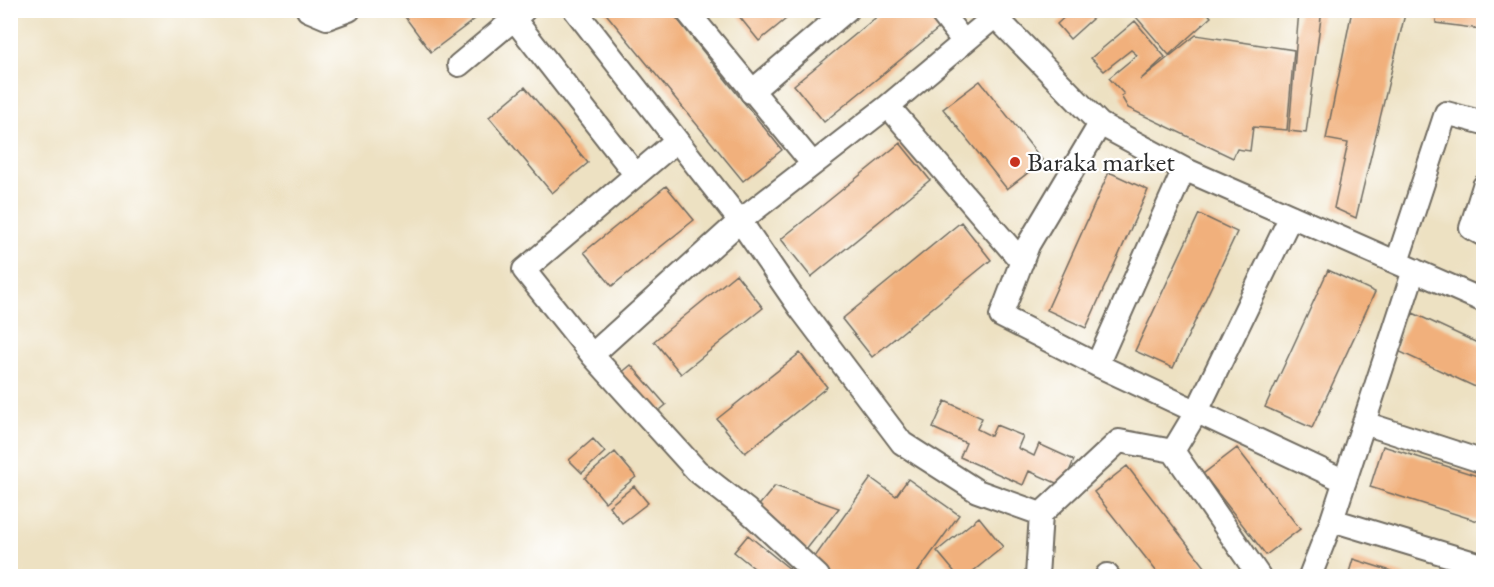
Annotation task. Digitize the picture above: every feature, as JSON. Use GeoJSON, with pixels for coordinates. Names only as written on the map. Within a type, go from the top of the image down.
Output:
{"type":"FeatureCollection","features":[{"type":"Feature","properties":{"kind":"street"},"geometry":{"type":"LineString","coordinates":[[308,10],[327,18],[349,11]]}},
{"type":"Feature","properties":{"kind":"street"},"geometry":{"type":"LineString","coordinates":[[575,10],[740,221],[800,308],[902,443],[977,491],[1041,514]]}},
{"type":"Feature","properties":{"kind":"street"},"geometry":{"type":"LineString","coordinates":[[686,10],[751,92],[812,163]]}},
{"type":"Feature","properties":{"kind":"street"},"geometry":{"type":"LineString","coordinates":[[751,92],[847,10]]}},
{"type":"Feature","properties":{"kind":"street"},"geometry":{"type":"LineString","coordinates":[[939,10],[964,42]]}},
{"type":"Feature","properties":{"kind":"street"},"geometry":{"type":"LineString","coordinates":[[592,355],[740,221],[888,106],[964,42],[992,14],[1100,124],[1184,169],[1484,301]]}},
{"type":"Feature","properties":{"kind":"street"},"geometry":{"type":"LineString","coordinates":[[459,65],[519,15],[636,175]]}},
{"type":"Feature","properties":{"kind":"street"},"geometry":{"type":"LineString","coordinates":[[888,106],[1022,262]]}},
{"type":"Feature","properties":{"kind":"street"},"geometry":{"type":"LineString","coordinates":[[1310,576],[1332,520],[1364,423],[1446,113],[1484,123]]}},
{"type":"Feature","properties":{"kind":"street"},"geometry":{"type":"LineString","coordinates":[[1100,124],[1028,245],[1001,316],[1097,365],[1345,481]]}},
{"type":"Feature","properties":{"kind":"street"},"geometry":{"type":"LineString","coordinates":[[676,141],[524,270],[592,355],[697,471],[747,510],[818,576]]}},
{"type":"Feature","properties":{"kind":"street"},"geometry":{"type":"LineString","coordinates":[[1097,365],[1184,169]]}},
{"type":"Feature","properties":{"kind":"street"},"geometry":{"type":"LineString","coordinates":[[1484,186],[1471,228],[1484,236]]}},
{"type":"Feature","properties":{"kind":"street"},"geometry":{"type":"LineString","coordinates":[[1173,451],[1197,411],[1291,216]]}},
{"type":"Feature","properties":{"kind":"street"},"geometry":{"type":"LineString","coordinates":[[1364,423],[1484,462]]}},
{"type":"Feature","properties":{"kind":"street"},"geometry":{"type":"LineString","coordinates":[[1037,576],[1041,514],[1119,441],[1173,451],[1259,576]]}},
{"type":"Feature","properties":{"kind":"street"},"geometry":{"type":"LineString","coordinates":[[1332,520],[1484,566]]}},
{"type":"Feature","properties":{"kind":"building"},"geometry":{"type":"Polygon","coordinates":[[[406,10],[487,10],[431,52],[402,13],[406,10]]]}},
{"type":"Feature","properties":{"kind":"building"},"geometry":{"type":"Polygon","coordinates":[[[603,10],[670,10],[782,150],[743,181],[603,10]]]}},
{"type":"Feature","properties":{"kind":"building"},"geometry":{"type":"Polygon","coordinates":[[[734,10],[797,10],[759,41],[734,10]]]}},
{"type":"Feature","properties":{"kind":"building"},"geometry":{"type":"Polygon","coordinates":[[[885,10],[931,10],[943,25],[824,122],[794,85],[885,10]]]}},
{"type":"Feature","properties":{"kind":"building"},"geometry":{"type":"Polygon","coordinates":[[[1072,10],[1102,10],[1070,39],[1057,24],[1072,10]]]}},
{"type":"Feature","properties":{"kind":"building"},"geometry":{"type":"Polygon","coordinates":[[[1130,10],[1205,10],[1211,17],[1169,55],[1130,10]]]}},
{"type":"Feature","properties":{"kind":"building"},"geometry":{"type":"Polygon","coordinates":[[[1299,10],[1322,10],[1306,133],[1289,131],[1299,10]]]}},
{"type":"Feature","properties":{"kind":"building"},"geometry":{"type":"Polygon","coordinates":[[[1352,10],[1406,10],[1356,218],[1334,208],[1348,143],[1326,139],[1352,10]]]}},
{"type":"Feature","properties":{"kind":"building"},"geometry":{"type":"Polygon","coordinates":[[[1437,10],[1483,10],[1480,29],[1436,23],[1437,10]]]}},
{"type":"Feature","properties":{"kind":"building"},"geometry":{"type":"Polygon","coordinates":[[[1135,21],[1165,57],[1140,80],[1196,35],[1294,50],[1287,130],[1253,127],[1250,151],[1237,149],[1233,158],[1128,108],[1121,96],[1124,94],[1109,78],[1137,55],[1131,50],[1104,71],[1091,58],[1135,21]]]}},
{"type":"Feature","properties":{"kind":"building"},"geometry":{"type":"Polygon","coordinates":[[[980,81],[1043,161],[1007,189],[943,109],[980,81]]]}},
{"type":"Feature","properties":{"kind":"building"},"geometry":{"type":"Polygon","coordinates":[[[525,87],[588,163],[552,193],[489,117],[525,87]]]}},
{"type":"Feature","properties":{"kind":"building"},"geometry":{"type":"Polygon","coordinates":[[[900,143],[930,180],[811,277],[781,239],[900,143]]]}},
{"type":"Feature","properties":{"kind":"building"},"geometry":{"type":"Polygon","coordinates":[[[1109,172],[1148,190],[1086,328],[1047,310],[1109,172]]]}},
{"type":"Feature","properties":{"kind":"building"},"geometry":{"type":"Polygon","coordinates":[[[666,186],[694,220],[612,286],[584,252],[666,186]]]}},
{"type":"Feature","properties":{"kind":"building"},"geometry":{"type":"Polygon","coordinates":[[[1199,214],[1237,232],[1173,368],[1135,351],[1199,214]]]}},
{"type":"Feature","properties":{"kind":"building"},"geometry":{"type":"Polygon","coordinates":[[[961,222],[991,260],[872,357],[842,319],[961,222]]]}},
{"type":"Feature","properties":{"kind":"building"},"geometry":{"type":"Polygon","coordinates":[[[1328,270],[1375,292],[1312,428],[1265,407],[1328,270]]]}},
{"type":"Feature","properties":{"kind":"building"},"geometry":{"type":"Polygon","coordinates":[[[736,274],[763,308],[681,374],[654,341],[736,274]]]}},
{"type":"Feature","properties":{"kind":"building"},"geometry":{"type":"Polygon","coordinates":[[[1413,313],[1484,346],[1484,391],[1396,350],[1413,313]]]}},
{"type":"Feature","properties":{"kind":"building"},"geometry":{"type":"Polygon","coordinates":[[[800,353],[827,387],[745,453],[717,419],[800,353]]]}},
{"type":"Feature","properties":{"kind":"building"},"geometry":{"type":"Polygon","coordinates":[[[631,365],[666,405],[655,414],[620,374],[631,365]]]}},
{"type":"Feature","properties":{"kind":"building"},"geometry":{"type":"Polygon","coordinates":[[[945,401],[982,418],[977,429],[991,436],[996,425],[1023,436],[1018,448],[1034,456],[1039,444],[1074,460],[1063,486],[1029,471],[1023,485],[960,457],[966,443],[933,428],[945,401]]]}},
{"type":"Feature","properties":{"kind":"building"},"geometry":{"type":"Polygon","coordinates":[[[593,439],[605,452],[582,473],[569,460],[593,439]]]}},
{"type":"Feature","properties":{"kind":"building"},"geometry":{"type":"Polygon","coordinates":[[[1383,446],[1484,478],[1484,523],[1370,487],[1383,446]]]}},
{"type":"Feature","properties":{"kind":"building"},"geometry":{"type":"Polygon","coordinates":[[[1237,448],[1300,529],[1266,555],[1203,474],[1237,448]]]}},
{"type":"Feature","properties":{"kind":"building"},"geometry":{"type":"Polygon","coordinates":[[[615,452],[636,477],[605,502],[585,478],[615,452]]]}},
{"type":"Feature","properties":{"kind":"building"},"geometry":{"type":"Polygon","coordinates":[[[1127,466],[1212,576],[1160,576],[1094,492],[1127,466]]]}},
{"type":"Feature","properties":{"kind":"building"},"geometry":{"type":"Polygon","coordinates":[[[871,478],[896,496],[908,479],[959,515],[915,576],[834,576],[812,561],[871,478]]]}},
{"type":"Feature","properties":{"kind":"building"},"geometry":{"type":"Polygon","coordinates":[[[634,486],[648,503],[622,523],[609,506],[634,486]]]}},
{"type":"Feature","properties":{"kind":"building"},"geometry":{"type":"Polygon","coordinates":[[[775,486],[839,508],[806,550],[756,509],[775,486]]]}},
{"type":"Feature","properties":{"kind":"building"},"geometry":{"type":"Polygon","coordinates":[[[979,517],[1003,547],[967,576],[958,576],[937,551],[979,517]]]}},
{"type":"Feature","properties":{"kind":"building"},"geometry":{"type":"Polygon","coordinates":[[[748,535],[796,574],[794,576],[764,576],[734,552],[748,535]]]}},
{"type":"Feature","properties":{"kind":"building"},"geometry":{"type":"Polygon","coordinates":[[[1353,559],[1407,576],[1348,576],[1353,559]]]}},
{"type":"Feature","properties":{"kind":"place","name":"Baraka market"},"geometry":{"type":"Point","coordinates":[1015,162]}}]}
